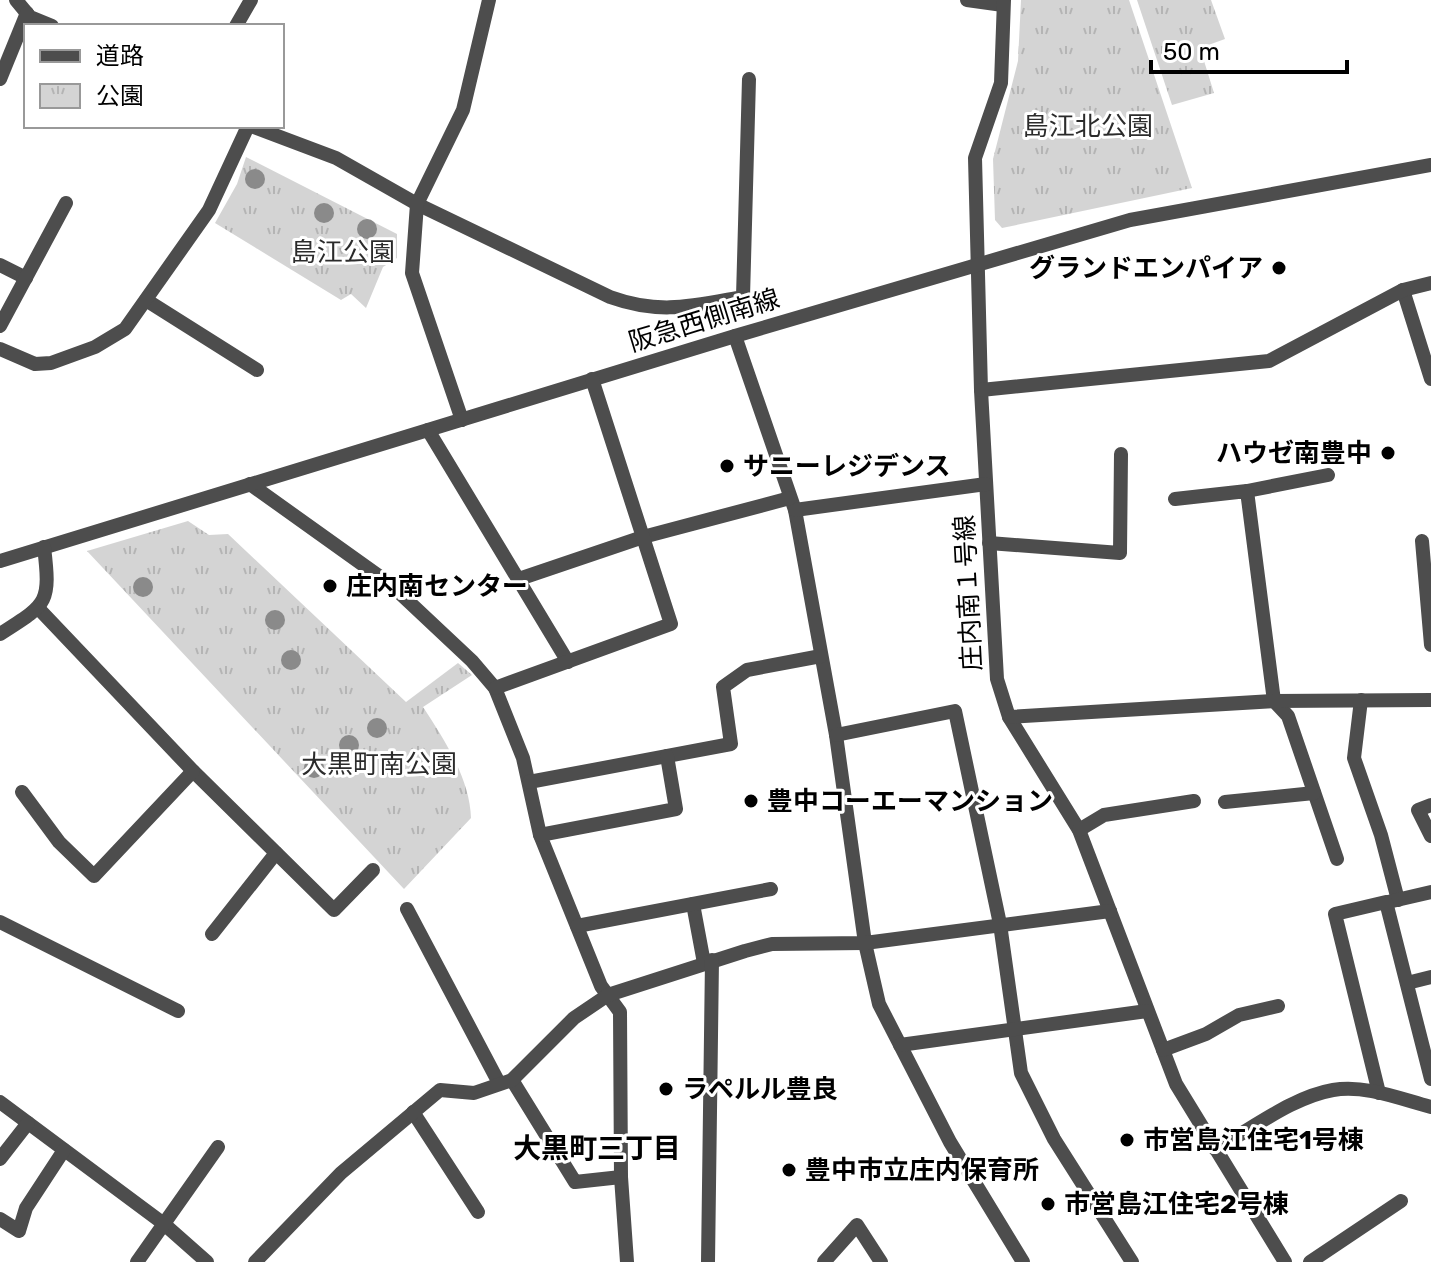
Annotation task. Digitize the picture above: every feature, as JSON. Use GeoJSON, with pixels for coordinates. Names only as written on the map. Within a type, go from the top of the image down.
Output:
{"type":"FeatureCollection","features":[{"type":"Feature","properties":{"kind":"street"},"geometry":{"type":"LineString","coordinates":[[16,0],[27,13],[48,24]]}},
{"type":"Feature","properties":{"kind":"street"},"geometry":{"type":"LineString","coordinates":[[237,24],[251,0]]}},
{"type":"Feature","properties":{"kind":"street"},"geometry":{"type":"LineString","coordinates":[[462,420],[412,273],[417,204],[463,110],[489,0]]}},
{"type":"Feature","properties":{"kind":"street"},"geometry":{"type":"LineString","coordinates":[[967,0],[1004,2]]}},
{"type":"Feature","properties":{"kind":"street","name":"庄内南１号線"},"geometry":{"type":"LineString","coordinates":[[1004,2],[1001,83],[975,158],[981,390],[997,679],[1009,717],[1079,830],[1176,1084],[1285,1262]]}},
{"type":"Feature","properties":{"kind":"street"},"geometry":{"type":"LineString","coordinates":[[0,79],[27,13]]}},
{"type":"Feature","properties":{"kind":"street"},"geometry":{"type":"LineString","coordinates":[[255,128],[336,158],[417,204],[610,297],[640,308],[681,308],[743,297],[749,79]]}},
{"type":"Feature","properties":{"kind":"street"},"geometry":{"type":"LineString","coordinates":[[0,349],[35,364],[51,363],[95,347],[125,329],[209,210],[249,128]]}},
{"type":"Feature","properties":{"kind":"street","name":"阪急西側南線"},"geometry":{"type":"LineString","coordinates":[[0,561],[592,379],[1130,220],[1431,165]]}},
{"type":"Feature","properties":{"kind":"street"},"geometry":{"type":"LineString","coordinates":[[0,326],[66,203]]}},
{"type":"Feature","properties":{"kind":"street"},"geometry":{"type":"LineString","coordinates":[[0,265],[26,278]]}},
{"type":"Feature","properties":{"kind":"street"},"geometry":{"type":"LineString","coordinates":[[981,390],[1269,361],[1403,290],[1431,283]]}},
{"type":"Feature","properties":{"kind":"street"},"geometry":{"type":"LineString","coordinates":[[1403,290],[1431,379]]}},
{"type":"Feature","properties":{"kind":"street"},"geometry":{"type":"LineString","coordinates":[[146,300],[257,370]]}},
{"type":"Feature","properties":{"kind":"street"},"geometry":{"type":"LineString","coordinates":[[735,336],[792,504],[836,735],[865,943],[879,1004],[950,1142],[1023,1262]]}},
{"type":"Feature","properties":{"kind":"street"},"geometry":{"type":"LineString","coordinates":[[495,688],[671,624],[592,379]]}},
{"type":"Feature","properties":{"kind":"street"},"geometry":{"type":"LineString","coordinates":[[428,430],[568,662]]}},
{"type":"Feature","properties":{"kind":"street"},"geometry":{"type":"LineString","coordinates":[[989,543],[1120,553],[1121,454]]}},
{"type":"Feature","properties":{"kind":"street"},"geometry":{"type":"LineString","coordinates":[[1175,499],[1247,491],[1328,475]]}},
{"type":"Feature","properties":{"kind":"street"},"geometry":{"type":"LineString","coordinates":[[250,484],[390,584],[472,661],[495,688],[523,758],[540,835],[608,995],[620,1012],[621,1177],[627,1262]]}},
{"type":"Feature","properties":{"kind":"street"},"geometry":{"type":"LineString","coordinates":[[519,579],[643,537],[792,504],[986,484]]}},
{"type":"Feature","properties":{"kind":"street"},"geometry":{"type":"LineString","coordinates":[[1247,491],[1274,701],[1288,716],[1337,859]]}},
{"type":"Feature","properties":{"kind":"street"},"geometry":{"type":"LineString","coordinates":[[1422,541],[1431,645]]}},
{"type":"Feature","properties":{"kind":"street"},"geometry":{"type":"LineString","coordinates":[[0,634],[39,609],[49,584],[44,547]]}},
{"type":"Feature","properties":{"kind":"street"},"geometry":{"type":"LineString","coordinates":[[39,609],[193,771],[334,910],[373,870]]}},
{"type":"Feature","properties":{"kind":"street"},"geometry":{"type":"LineString","coordinates":[[529,782],[731,744],[723,687],[747,670],[821,656]]}},
{"type":"Feature","properties":{"kind":"street"},"geometry":{"type":"LineString","coordinates":[[1361,700],[1354,758],[1381,835],[1407,983],[1430,1069]]}},
{"type":"Feature","properties":{"kind":"street"},"geometry":{"type":"LineString","coordinates":[[1009,717],[1274,701],[1431,700]]}},
{"type":"Feature","properties":{"kind":"street"},"geometry":{"type":"LineString","coordinates":[[836,735],[955,711],[1000,924],[1021,1073],[1054,1139],[1132,1262]]}},
{"type":"Feature","properties":{"kind":"street"},"geometry":{"type":"LineString","coordinates":[[540,835],[676,809],[667,756]]}},
{"type":"Feature","properties":{"kind":"street"},"geometry":{"type":"LineString","coordinates":[[22,792],[59,842],[94,876],[193,771]]}},
{"type":"Feature","properties":{"kind":"street"},"geometry":{"type":"LineString","coordinates":[[1225,802],[1314,793]]}},
{"type":"Feature","properties":{"kind":"street"},"geometry":{"type":"LineString","coordinates":[[1079,830],[1104,815],[1194,801]]}},
{"type":"Feature","properties":{"kind":"street"},"geometry":{"type":"LineString","coordinates":[[1431,805],[1418,810],[1431,836]]}},
{"type":"Feature","properties":{"kind":"street"},"geometry":{"type":"LineString","coordinates":[[212,934],[276,853]]}},
{"type":"Feature","properties":{"kind":"street"},"geometry":{"type":"LineString","coordinates":[[577,926],[771,889]]}},
{"type":"Feature","properties":{"kind":"street"},"geometry":{"type":"LineString","coordinates":[[1379,1093],[1335,914],[1431,892]]}},
{"type":"Feature","properties":{"kind":"street"},"geometry":{"type":"LineString","coordinates":[[693,904],[708,961],[708,1262]]}},
{"type":"Feature","properties":{"kind":"street"},"geometry":{"type":"LineString","coordinates":[[407,909],[506,1082],[575,1182],[621,1177]]}},
{"type":"Feature","properties":{"kind":"street"},"geometry":{"type":"LineString","coordinates":[[255,1262],[341,1173],[440,1090],[474,1093],[506,1082],[574,1018],[608,995],[708,961],[772,944],[865,943],[1110,911]]}},
{"type":"Feature","properties":{"kind":"street"},"geometry":{"type":"LineString","coordinates":[[0,922],[178,1011]]}},
{"type":"Feature","properties":{"kind":"street"},"geometry":{"type":"LineString","coordinates":[[1407,983],[1431,977]]}},
{"type":"Feature","properties":{"kind":"street"},"geometry":{"type":"LineString","coordinates":[[1163,1050],[1206,1034],[1239,1015],[1278,1006]]}},
{"type":"Feature","properties":{"kind":"street"},"geometry":{"type":"LineString","coordinates":[[900,1045],[1147,1011]]}},
{"type":"Feature","properties":{"kind":"street"},"geometry":{"type":"LineString","coordinates":[[1215,1149],[1311,1096],[1335,1089],[1379,1093],[1431,1107]]}},
{"type":"Feature","properties":{"kind":"street"},"geometry":{"type":"LineString","coordinates":[[0,1102],[164,1224],[207,1262]]}},
{"type":"Feature","properties":{"kind":"street"},"geometry":{"type":"LineString","coordinates":[[413,1112],[478,1212]]}},
{"type":"Feature","properties":{"kind":"street"},"geometry":{"type":"LineString","coordinates":[[0,1159],[28,1123]]}},
{"type":"Feature","properties":{"kind":"street"},"geometry":{"type":"LineString","coordinates":[[137,1262],[218,1147]]}},
{"type":"Feature","properties":{"kind":"street"},"geometry":{"type":"LineString","coordinates":[[0,1219],[19,1231],[26,1208],[64,1150]]}},
{"type":"Feature","properties":{"kind":"street"},"geometry":{"type":"LineString","coordinates":[[1310,1262],[1401,1201]]}},
{"type":"Feature","properties":{"kind":"street"},"geometry":{"type":"LineString","coordinates":[[824,1262],[857,1225],[881,1262]]}},
{"type":"Feature","properties":{"kind":"green space","name":"島江北公園"},"geometry":{"type":"Polygon","coordinates":[[[1021,0],[1129,0],[1192,188],[1002,228],[995,220],[993,159],[1018,61],[1021,0]]]}},
{"type":"Feature","properties":{"kind":"green space"},"geometry":{"type":"Polygon","coordinates":[[[1137,0],[1211,0],[1225,39],[1200,48],[1214,93],[1172,105],[1137,0]]]}},
{"type":"Feature","properties":{"kind":"green space","name":"島江公園"},"geometry":{"type":"Polygon","coordinates":[[[246,157],[397,234],[397,258],[383,267],[366,308],[351,294],[341,300],[215,223],[237,184],[246,157]]]}},
{"type":"Feature","properties":{"kind":"green space","name":"大黒町南公園"},"geometry":{"type":"Polygon","coordinates":[[[188,521],[209,535],[228,534],[406,702],[458,663],[472,675],[423,707],[461,774],[471,818],[404,889],[87,551],[188,521]]]}},
{"type":"Feature","properties":{"kind":"place","name":"グランドエンパイア"},"geometry":{"type":"Point","coordinates":[1279,268]}},
{"type":"Feature","properties":{"kind":"place","name":"ハウゼ南豊中"},"geometry":{"type":"Point","coordinates":[1388,453]}},
{"type":"Feature","properties":{"kind":"place","name":"サニーレジデンス"},"geometry":{"type":"Point","coordinates":[727,466]}},
{"type":"Feature","properties":{"kind":"place","name":"庄内南センター"},"geometry":{"type":"Point","coordinates":[330,586]}},
{"type":"Feature","properties":{"kind":"place","name":"豊中コーエーマンション"},"geometry":{"type":"Point","coordinates":[751,801]}},
{"type":"Feature","properties":{"kind":"place","name":"ラペルル豊良"},"geometry":{"type":"Point","coordinates":[666,1089]}},
{"type":"Feature","properties":{"kind":"place","name":"市営島江住宅1号棟"},"geometry":{"type":"Point","coordinates":[1127,1140]}},
{"type":"Feature","properties":{"kind":"place","name":"豊中市立庄内保育所"},"geometry":{"type":"Point","coordinates":[789,1170]}},
{"type":"Feature","properties":{"kind":"place","name":"市営島江住宅2号棟"},"geometry":{"type":"Point","coordinates":[1048,1204]}},
{"type":"Feature","properties":{"kind":"district","name":"大黒町三丁目"},"geometry":{"type":"Point","coordinates":[597,1148]}}]}
